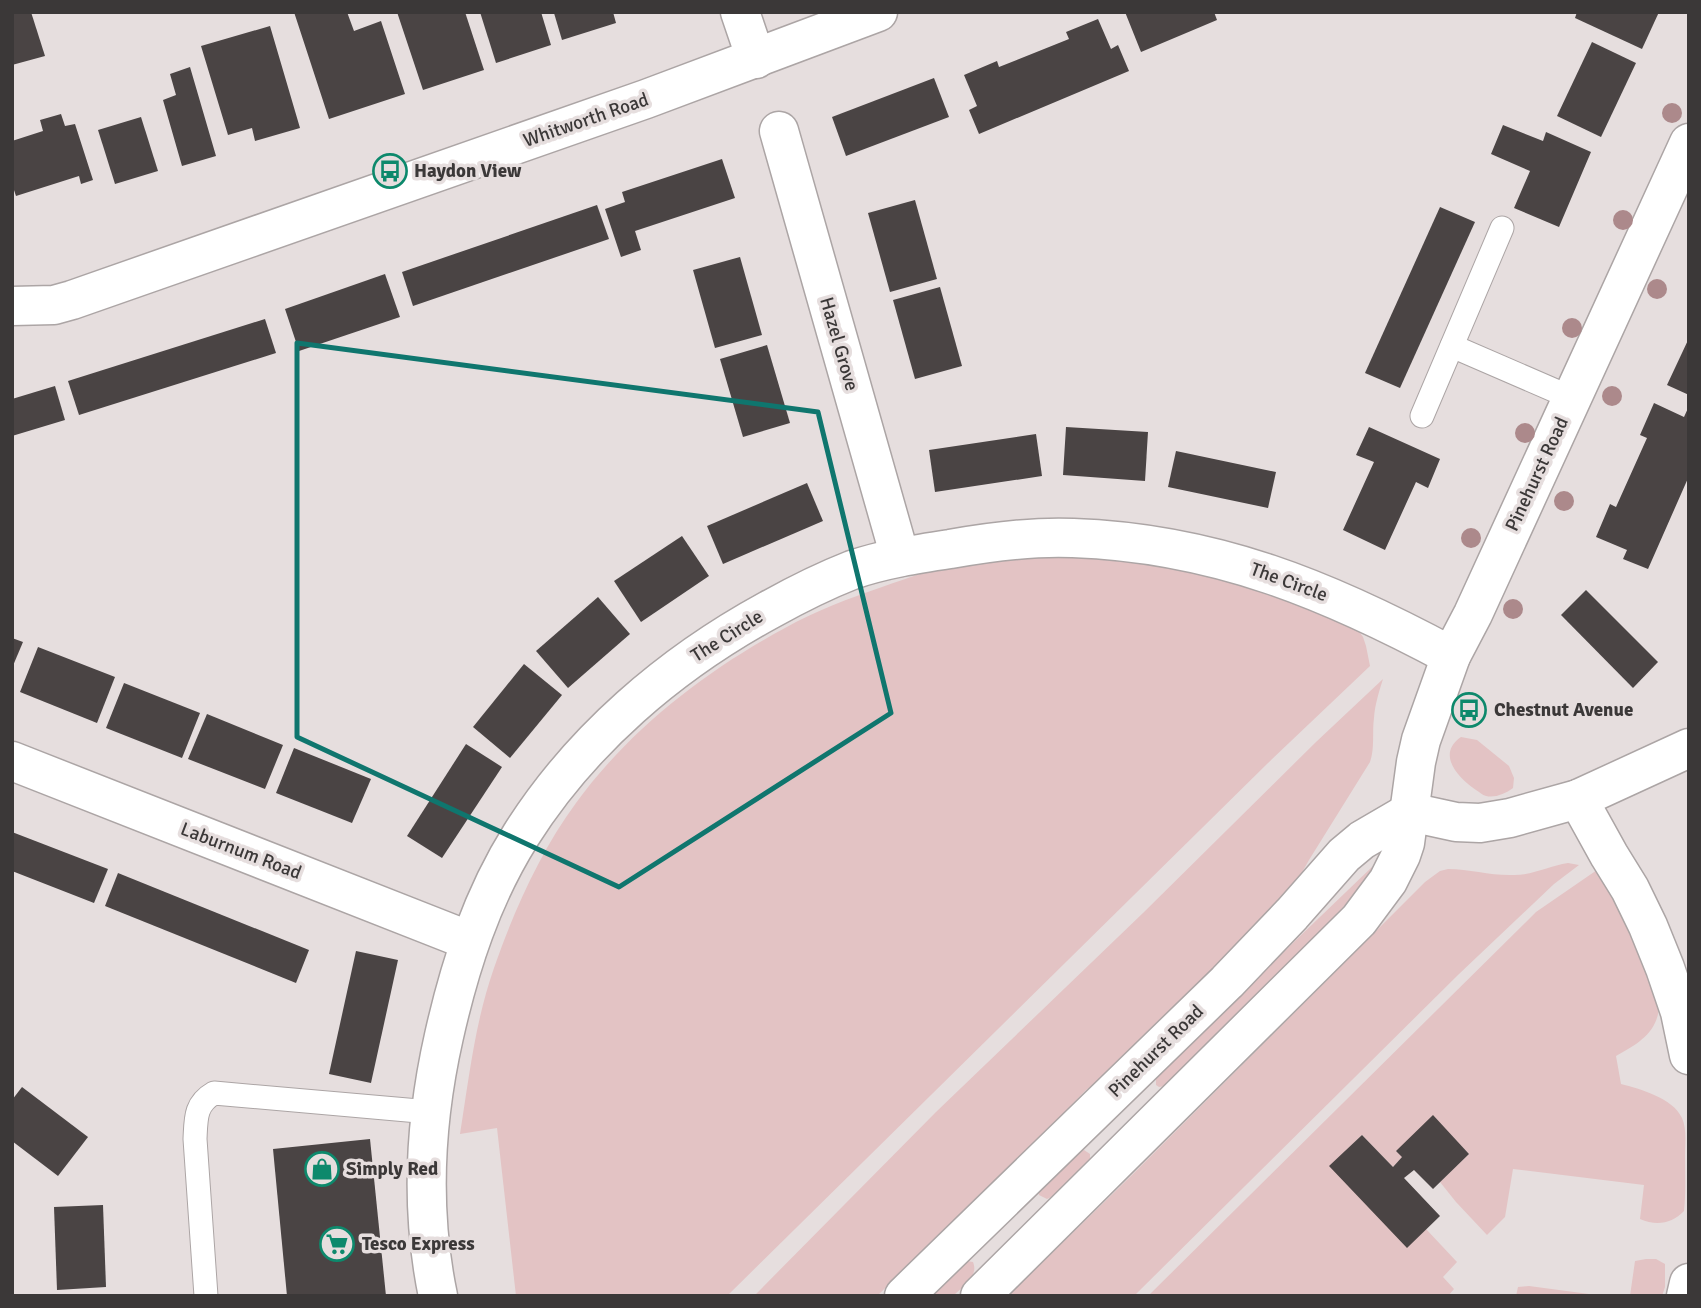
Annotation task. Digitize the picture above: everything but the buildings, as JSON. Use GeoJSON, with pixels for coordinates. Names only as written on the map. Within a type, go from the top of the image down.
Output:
{"type":"FeatureCollection","features":[{"type":"Feature","properties":{"kind":"street"},"geometry":{"type":"LineString","coordinates":[[740,12],[756,59]]}},
{"type":"Feature","properties":{"kind":"street","name":"Whitworth Road"},"geometry":{"type":"LineString","coordinates":[[12,306],[47,305],[72,300],[756,59],[878,12]]}},
{"type":"Feature","properties":{"kind":"street","name":"Hazel Grove"},"geometry":{"type":"LineString","coordinates":[[779,131],[900,557]]}},
{"type":"Feature","properties":{"kind":"street","name":"Pinehurst Road"},"geometry":{"type":"LineString","coordinates":[[980,1296],[1359,920],[1396,867],[1405,843],[1421,740],[1451,656],[1473,614],[1689,143]]}},
{"type":"Feature","properties":{"kind":"street","name":"The Circle"},"geometry":{"type":"LineString","coordinates":[[438,1296],[428,1209],[430,1112],[446,1029],[470,941],[484,904],[520,836],[545,799],[580,757],[618,718],[653,688],[691,657],[744,623],[800,593],[852,570],[900,557],[977,544],[1069,538],[1131,542],[1220,558],[1299,583],[1376,617],[1451,656]]}},
{"type":"Feature","properties":{"kind":"street"},"geometry":{"type":"LineString","coordinates":[[1410,812],[1456,822],[1480,823],[1510,818],[1577,799],[1689,748]]}},
{"type":"Feature","properties":{"kind":"street","name":"Laburnum Road"},"geometry":{"type":"LineString","coordinates":[[12,761],[470,941]]}},
{"type":"Feature","properties":{"kind":"street"},"geometry":{"type":"LineString","coordinates":[[1577,799],[1630,889],[1648,926],[1680,1012],[1689,1055]]}},
{"type":"Feature","properties":{"kind":"street","name":"Pinehurst Road"},"geometry":{"type":"LineString","coordinates":[[904,1296],[1252,956],[1344,855],[1362,840],[1410,812]]}},
{"type":"Feature","properties":{"kind":"street"},"geometry":{"type":"LineString","coordinates":[[1105,1100],[1142,1136]]}},
{"type":"Feature","properties":{"kind":"street"},"geometry":{"type":"LineString","coordinates":[[989,1212],[1027,1250]]}},
{"type":"Feature","properties":{"kind":"street"},"geometry":{"type":"LineString","coordinates":[[1686,1296],[1689,1283]]}},
{"type":"Feature","properties":{"kind":"lane"},"geometry":{"type":"LineString","coordinates":[[1422,416],[1502,228]]}},
{"type":"Feature","properties":{"kind":"lane"},"geometry":{"type":"LineString","coordinates":[[1452,346],[1572,398]]}},
{"type":"Feature","properties":{"kind":"lane"},"geometry":{"type":"LineString","coordinates":[[206,1296],[195,1139],[197,1113],[205,1098],[215,1093],[430,1112]]}},
{"type":"Feature","properties":{"kind":"highlighted area"},"geometry":{"type":"Polygon","coordinates":[[[297,343],[818,412],[891,713],[619,887],[297,737],[297,343]]]}},
{"type":"Feature","properties":{"kind":"shaded area"},"geometry":{"type":"Polygon","coordinates":[[[1085,555],[1155,561],[1258,590],[1317,611],[1358,630],[1366,646],[1370,666],[727,1296],[516,1296],[497,1128],[460,1134],[477,1029],[494,968],[529,882],[576,803],[620,751],[670,704],[726,663],[808,616],[870,591],[947,568],[1006,560],[1085,555]]]}},
{"type":"Feature","properties":{"kind":"shaded area"},"geometry":{"type":"Polygon","coordinates":[[[1383,679],[1375,708],[1370,762],[1288,897],[1116,1069],[1086,1090],[877,1296],[754,1296],[936,1112],[1383,679]]]}},
{"type":"Feature","properties":{"kind":"shaded area"},"geometry":{"type":"Polygon","coordinates":[[[1461,737],[1477,740],[1509,766],[1514,778],[1513,788],[1500,795],[1486,796],[1463,779],[1450,758],[1450,751],[1461,737]]]}},
{"type":"Feature","properties":{"kind":"shaded area"},"geometry":{"type":"Polygon","coordinates":[[[1568,863],[1579,865],[1554,884],[1459,974],[1134,1296],[1008,1296],[1425,882],[1440,871],[1448,869],[1514,875],[1568,863]]]}},
{"type":"Feature","properties":{"kind":"shaded area"},"geometry":{"type":"Polygon","coordinates":[[[1372,867],[1378,869],[1305,949],[1165,1086],[1156,1085],[1156,1078],[1372,867]]]}},
{"type":"Feature","properties":{"kind":"shaded area"},"geometry":{"type":"Polygon","coordinates":[[[1597,870],[1622,904],[1659,1006],[1651,1030],[1639,1042],[1616,1056],[1621,1084],[1664,1100],[1678,1111],[1682,1118],[1685,1127],[1684,1211],[1669,1221],[1646,1221],[1640,1219],[1644,1185],[1513,1169],[1505,1217],[1487,1235],[1440,1182],[1469,1154],[1433,1116],[1393,1167],[1362,1135],[1330,1166],[1426,1229],[1457,1262],[1443,1277],[1454,1289],[1448,1296],[1148,1296],[1536,912],[1597,870]]]}},
{"type":"Feature","properties":{"kind":"shaded area"},"geometry":{"type":"Polygon","coordinates":[[[1084,1150],[1090,1154],[1090,1159],[1059,1192],[1047,1199],[1039,1195],[1038,1191],[1077,1152],[1084,1150]]]}},
{"type":"Feature","properties":{"kind":"shaded area"},"geometry":{"type":"Polygon","coordinates":[[[1656,1259],[1665,1264],[1665,1287],[1662,1296],[1630,1296],[1635,1261],[1656,1259]]]}},
{"type":"Feature","properties":{"kind":"shaded area"},"geometry":{"type":"Polygon","coordinates":[[[967,1261],[973,1262],[974,1272],[965,1285],[953,1296],[930,1296],[967,1261]]]}},
{"type":"Feature","properties":{"kind":"shaded area"},"geometry":{"type":"Polygon","coordinates":[[[1529,1286],[1604,1296],[1516,1296],[1518,1287],[1529,1286]]]}},
{"type":"Feature","properties":{"kind":"place","name":"Haydon View"},"geometry":{"type":"Point","coordinates":[390,171]}},
{"type":"Feature","properties":{"kind":"place","name":"Chestnut Avenue"},"geometry":{"type":"Point","coordinates":[1469,710]}},
{"type":"Feature","properties":{"kind":"place","name":"Simply Red"},"geometry":{"type":"Point","coordinates":[322,1169]}},
{"type":"Feature","properties":{"kind":"place","name":"Tesco Express"},"geometry":{"type":"Point","coordinates":[337,1244]}}]}
